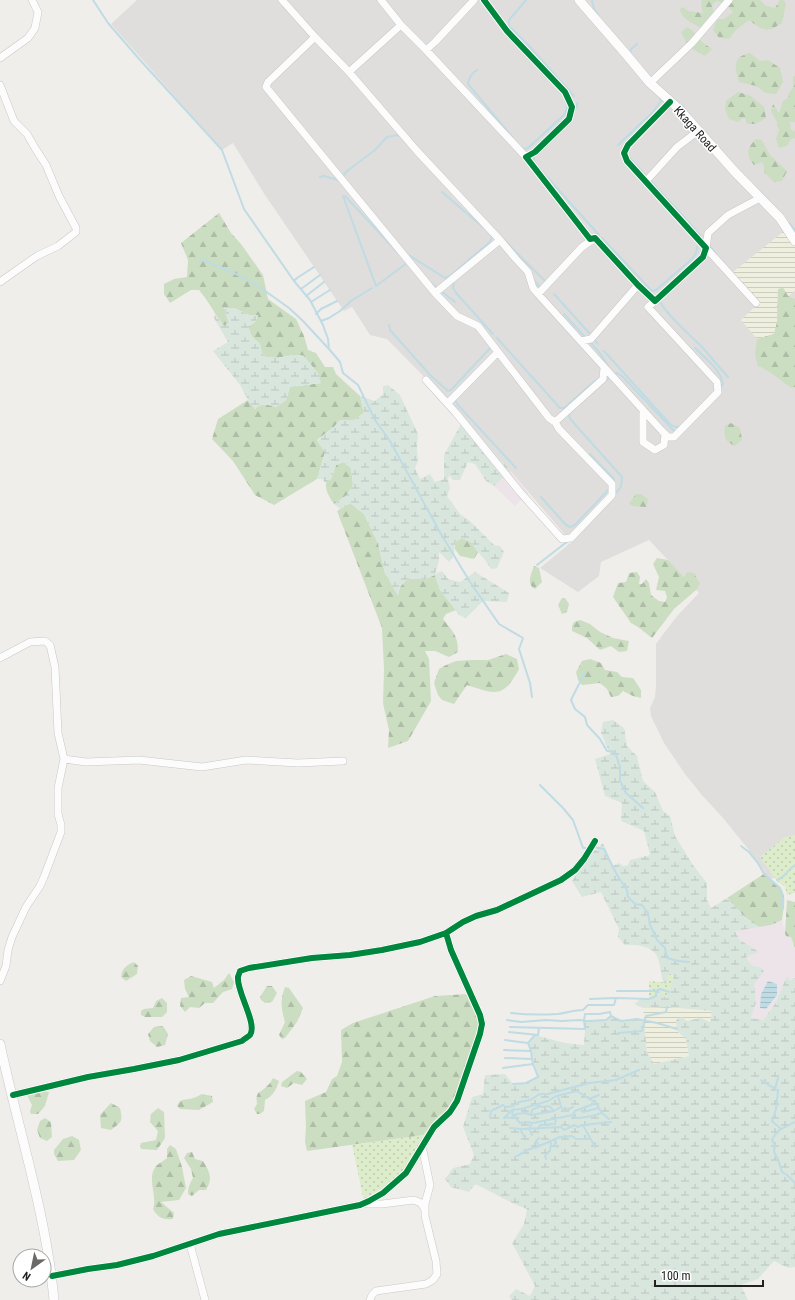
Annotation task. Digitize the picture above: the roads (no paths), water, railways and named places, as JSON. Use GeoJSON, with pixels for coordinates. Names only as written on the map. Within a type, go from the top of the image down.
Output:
{"type":"FeatureCollection","features":[{"type":"Feature","properties":{"kind":"street"},"geometry":{"type":"LineString","coordinates":[[0,58],[28,38],[35,28],[38,12],[32,0]]}},
{"type":"Feature","properties":{"kind":"street"},"geometry":{"type":"LineString","coordinates":[[282,0],[349,72],[417,151],[500,240],[528,272],[533,288],[538,294],[668,437],[674,437],[718,392],[718,382],[648,308],[703,257],[708,233],[728,215],[760,198]]}},
{"type":"Feature","properties":{"kind":"street"},"geometry":{"type":"LineString","coordinates":[[380,0],[401,25],[526,157],[590,239],[595,238]]}},
{"type":"Feature","properties":{"kind":"street"},"geometry":{"type":"LineString","coordinates":[[426,50],[474,0]]}},
{"type":"Feature","properties":{"kind":"street"},"geometry":{"type":"LineString","coordinates":[[484,0],[507,31],[565,92],[572,107],[569,119],[535,152],[526,157]]}},
{"type":"Feature","properties":{"kind":"street","name":"Kkaga Road"},"geometry":{"type":"LineString","coordinates":[[578,0],[650,83],[680,110],[735,172],[780,218],[795,241]]}},
{"type":"Feature","properties":{"kind":"street"},"geometry":{"type":"LineString","coordinates":[[650,83],[692,43],[729,0]]}},
{"type":"Feature","properties":{"kind":"street"},"geometry":{"type":"LineString","coordinates":[[349,72],[401,25]]}},
{"type":"Feature","properties":{"kind":"street"},"geometry":{"type":"LineString","coordinates":[[315,37],[268,82],[266,87],[456,316],[478,326],[558,429],[612,484],[612,495],[571,538],[562,539],[520,492],[448,404],[426,380]]}},
{"type":"Feature","properties":{"kind":"street"},"geometry":{"type":"LineString","coordinates":[[0,85],[14,121],[27,134],[46,165],[59,196],[76,228],[76,232],[58,246],[37,256],[0,282]]}},
{"type":"Feature","properties":{"kind":"street"},"geometry":{"type":"LineString","coordinates":[[670,102],[628,145],[624,153],[627,161],[756,303]]}},
{"type":"Feature","properties":{"kind":"street"},"geometry":{"type":"LineString","coordinates":[[647,184],[648,179],[677,147],[698,131]]}},
{"type":"Feature","properties":{"kind":"street"},"geometry":{"type":"LineString","coordinates":[[595,238],[638,285],[655,301]]}},
{"type":"Feature","properties":{"kind":"street"},"geometry":{"type":"LineString","coordinates":[[538,294],[582,247],[595,238]]}},
{"type":"Feature","properties":{"kind":"street"},"geometry":{"type":"LineString","coordinates":[[436,293],[500,240]]}},
{"type":"Feature","properties":{"kind":"street"},"geometry":{"type":"LineString","coordinates":[[581,341],[591,338],[638,285]]}},
{"type":"Feature","properties":{"kind":"street"},"geometry":{"type":"LineString","coordinates":[[448,404],[498,352]]}},
{"type":"Feature","properties":{"kind":"street"},"geometry":{"type":"LineString","coordinates":[[603,379],[604,368]]}},
{"type":"Feature","properties":{"kind":"street"},"geometry":{"type":"LineString","coordinates":[[554,422],[603,379],[613,377]]}},
{"type":"Feature","properties":{"kind":"street"},"geometry":{"type":"LineString","coordinates":[[643,410],[643,442],[655,450],[664,445],[665,434]]}},
{"type":"Feature","properties":{"kind":"street"},"geometry":{"type":"LineString","coordinates":[[0,658],[30,642],[45,641],[50,645],[55,667],[58,733],[64,759],[58,788],[58,814],[61,832],[40,886],[26,907],[12,937],[8,950],[6,966],[0,981]]}},
{"type":"Feature","properties":{"kind":"street"},"geometry":{"type":"LineString","coordinates":[[64,759],[82,762],[139,760],[202,767],[246,760],[298,763],[343,761]]}},
{"type":"Feature","properties":{"kind":"street"},"geometry":{"type":"LineString","coordinates":[[13,1095],[88,1077],[179,1060],[242,1041],[250,1035],[252,1028],[240,989],[238,977],[240,972],[312,958],[350,955],[382,950],[420,942],[446,933],[476,916],[497,910],[561,880],[575,870],[595,841]]}},
{"type":"Feature","properties":{"kind":"street"},"geometry":{"type":"LineString","coordinates":[[362,1204],[383,1193],[398,1181],[412,1165],[434,1127],[450,1112],[457,1101],[474,1052],[482,1024],[476,1005],[451,950],[446,933]]}},
{"type":"Feature","properties":{"kind":"street"},"geometry":{"type":"LineString","coordinates":[[0,1044],[37,1196],[47,1248]]}},
{"type":"Feature","properties":{"kind":"street"},"geometry":{"type":"LineString","coordinates":[[370,1300],[376,1291],[426,1284],[433,1280],[437,1274],[436,1261],[425,1216],[425,1204],[430,1185],[422,1146]]}},
{"type":"Feature","properties":{"kind":"street"},"geometry":{"type":"LineString","coordinates":[[54,1300],[52,1276],[88,1269],[117,1266],[220,1234],[362,1204],[382,1204],[414,1200],[421,1203],[425,1210]]}},
{"type":"Feature","properties":{"kind":"street"},"geometry":{"type":"LineString","coordinates":[[190,1244],[205,1300]]}},
{"type":"Feature","properties":{"kind":"water"},"geometry":{"type":"Polygon","coordinates":[[[768,981],[777,984],[777,995],[766,1009],[760,1008],[761,994],[768,981]]]}},
{"type":"Feature","properties":{"kind":"waterway"},"geometry":{"type":"LineString","coordinates":[[93,0],[108,23],[222,150],[244,209],[294,281],[310,300],[323,325],[328,339],[329,349]]}},
{"type":"Feature","properties":{"kind":"waterway"},"geometry":{"type":"LineString","coordinates":[[526,0],[509,20],[509,26],[574,96]]}},
{"type":"Feature","properties":{"kind":"waterway"},"geometry":{"type":"LineString","coordinates":[[592,0],[594,9],[598,15]]}},
{"type":"Feature","properties":{"kind":"waterway"},"geometry":{"type":"LineString","coordinates":[[630,53],[631,49],[637,44]]}},
{"type":"Feature","properties":{"kind":"waterway"},"geometry":{"type":"LineString","coordinates":[[477,70],[469,79],[468,84],[513,138]]}},
{"type":"Feature","properties":{"kind":"waterway"},"geometry":{"type":"LineString","coordinates":[[618,145],[653,112],[661,101],[659,96]]}},
{"type":"Feature","properties":{"kind":"waterway"},"geometry":{"type":"LineString","coordinates":[[574,111],[577,103]]}},
{"type":"Feature","properties":{"kind":"waterway"},"geometry":{"type":"LineString","coordinates":[[520,146],[524,149],[528,148],[564,115],[567,109],[567,104]]}},
{"type":"Feature","properties":{"kind":"waterway"},"geometry":{"type":"LineString","coordinates":[[682,105],[690,115]]}},
{"type":"Feature","properties":{"kind":"waterway"},"geometry":{"type":"LineString","coordinates":[[342,177],[347,171],[375,150],[387,137],[400,136]]}},
{"type":"Feature","properties":{"kind":"waterway"},"geometry":{"type":"LineString","coordinates":[[534,156],[534,161],[536,164]]}},
{"type":"Feature","properties":{"kind":"waterway"},"geometry":{"type":"LineString","coordinates":[[628,156],[701,236]]}},
{"type":"Feature","properties":{"kind":"waterway"},"geometry":{"type":"LineString","coordinates":[[539,168],[599,235]]}},
{"type":"Feature","properties":{"kind":"waterway"},"geometry":{"type":"LineString","coordinates":[[320,177],[324,176],[339,179]]}},
{"type":"Feature","properties":{"kind":"waterway"},"geometry":{"type":"LineString","coordinates":[[442,192],[484,228]]}},
{"type":"Feature","properties":{"kind":"waterway"},"geometry":{"type":"LineString","coordinates":[[401,256],[345,196],[343,196],[376,286],[407,263]]}},
{"type":"Feature","properties":{"kind":"waterway"},"geometry":{"type":"LineString","coordinates":[[789,223],[795,230]]}},
{"type":"Feature","properties":{"kind":"waterway"},"geometry":{"type":"LineString","coordinates":[[407,254],[445,278],[450,276],[490,242],[492,237],[490,234]]}},
{"type":"Feature","properties":{"kind":"waterway"},"geometry":{"type":"LineString","coordinates":[[501,237],[546,282]]}},
{"type":"Feature","properties":{"kind":"waterway"},"geometry":{"type":"LineString","coordinates":[[602,238],[652,291],[656,290],[692,259],[696,253],[698,244]]}},
{"type":"Feature","properties":{"kind":"waterway"},"geometry":{"type":"LineString","coordinates":[[709,245],[717,255]]}},
{"type":"Feature","properties":{"kind":"waterway"},"geometry":{"type":"LineString","coordinates":[[201,259],[234,273],[261,288],[289,308],[303,321],[340,362],[343,373],[358,385],[375,420],[390,441],[441,534],[470,582],[499,624],[523,638],[519,649],[530,683],[532,697]]}},
{"type":"Feature","properties":{"kind":"waterway"},"geometry":{"type":"LineString","coordinates":[[294,281],[314,267]]}},
{"type":"Feature","properties":{"kind":"waterway"},"geometry":{"type":"LineString","coordinates":[[301,289],[320,275]]}},
{"type":"Feature","properties":{"kind":"waterway"},"geometry":{"type":"LineString","coordinates":[[532,278],[541,288]]}},
{"type":"Feature","properties":{"kind":"waterway"},"geometry":{"type":"LineString","coordinates":[[454,281],[453,288],[457,294],[493,334]]}},
{"type":"Feature","properties":{"kind":"waterway"},"geometry":{"type":"LineString","coordinates":[[306,296],[324,282]]}},
{"type":"Feature","properties":{"kind":"waterway"},"geometry":{"type":"LineString","coordinates":[[431,283],[455,302]]}},
{"type":"Feature","properties":{"kind":"waterway"},"geometry":{"type":"LineString","coordinates":[[321,321],[340,311],[351,301],[372,288]]}},
{"type":"Feature","properties":{"kind":"waterway"},"geometry":{"type":"LineString","coordinates":[[311,302],[330,290]]}},
{"type":"Feature","properties":{"kind":"waterway"},"geometry":{"type":"LineString","coordinates":[[554,294],[591,335]]}},
{"type":"Feature","properties":{"kind":"waterway"},"geometry":{"type":"LineString","coordinates":[[659,299],[671,317],[701,346],[728,377]]}},
{"type":"Feature","properties":{"kind":"waterway"},"geometry":{"type":"LineString","coordinates":[[316,314],[321,309],[337,301]]}},
{"type":"Feature","properties":{"kind":"waterway"},"geometry":{"type":"LineString","coordinates":[[564,314],[586,338]]}},
{"type":"Feature","properties":{"kind":"waterway"},"geometry":{"type":"LineString","coordinates":[[389,325],[390,330],[431,376],[448,391],[451,390],[492,346]]}},
{"type":"Feature","properties":{"kind":"waterway"},"geometry":{"type":"LineString","coordinates":[[497,338],[560,408],[564,408],[595,381]]}},
{"type":"Feature","properties":{"kind":"waterway"},"geometry":{"type":"LineString","coordinates":[[594,339],[598,344]]}},
{"type":"Feature","properties":{"kind":"waterway"},"geometry":{"type":"LineString","coordinates":[[589,341],[599,352],[608,366]]}},
{"type":"Feature","properties":{"kind":"waterway"},"geometry":{"type":"LineString","coordinates":[[695,348],[712,364],[719,374],[723,384],[720,388]]}},
{"type":"Feature","properties":{"kind":"waterway"},"geometry":{"type":"LineString","coordinates":[[604,351],[670,424],[675,427],[680,427]]}},
{"type":"Feature","properties":{"kind":"waterway"},"geometry":{"type":"LineString","coordinates":[[605,381],[617,373],[622,376],[676,433]]}},
{"type":"Feature","properties":{"kind":"waterway"},"geometry":{"type":"LineString","coordinates":[[455,399],[457,404],[516,468]]}},
{"type":"Feature","properties":{"kind":"waterway"},"geometry":{"type":"LineString","coordinates":[[570,411],[569,416],[571,420],[622,477],[621,487],[614,495]]}},
{"type":"Feature","properties":{"kind":"waterway"},"geometry":{"type":"LineString","coordinates":[[590,454],[614,479],[614,483]]}},
{"type":"Feature","properties":{"kind":"waterway"},"geometry":{"type":"LineString","coordinates":[[541,497],[566,525],[570,527],[575,525],[610,488]]}},
{"type":"Feature","properties":{"kind":"waterway"},"geometry":{"type":"LineString","coordinates":[[537,565],[568,541]]}},
{"type":"Feature","properties":{"kind":"waterway"},"geometry":{"type":"LineString","coordinates":[[585,672],[571,700],[575,709],[585,717],[587,725],[600,739],[607,751],[615,752],[620,767],[620,781],[626,793],[643,808]]}},
{"type":"Feature","properties":{"kind":"waterway"},"geometry":{"type":"LineString","coordinates":[[540,785],[573,820],[583,848],[588,848]]}},
{"type":"Feature","properties":{"kind":"waterway"},"geometry":{"type":"LineString","coordinates":[[741,846],[749,852],[758,863],[764,874],[780,888],[783,898],[783,908]]}},
{"type":"Feature","properties":{"kind":"waterway"},"geometry":{"type":"LineString","coordinates":[[594,847],[604,849],[617,875],[627,890],[628,897],[635,904],[642,905],[648,913],[650,925],[657,940],[665,948],[667,958],[689,962]]}},
{"type":"Feature","properties":{"kind":"waterway"},"geometry":{"type":"LineString","coordinates":[[777,880],[795,865]]}},
{"type":"Feature","properties":{"kind":"waterway"},"geometry":{"type":"LineString","coordinates":[[511,1013],[534,1015],[558,1014],[583,1010],[588,1005],[614,1005],[616,998],[649,999],[656,996],[656,991],[660,989],[669,992]]}},
{"type":"Feature","properties":{"kind":"waterway"},"geometry":{"type":"LineString","coordinates":[[617,991],[656,991]]}},
{"type":"Feature","properties":{"kind":"waterway"},"geometry":{"type":"LineString","coordinates":[[590,999],[615,998]]}},
{"type":"Feature","properties":{"kind":"waterway"},"geometry":{"type":"LineString","coordinates":[[618,1033],[642,1031],[646,1016],[666,1012],[667,1007]]}},
{"type":"Feature","properties":{"kind":"waterway"},"geometry":{"type":"LineString","coordinates":[[510,1027],[585,1029],[585,1014],[610,1012],[611,1016]]}},
{"type":"Feature","properties":{"kind":"waterway"},"geometry":{"type":"LineString","coordinates":[[507,1020],[521,1022],[546,1020],[589,1021],[606,1020],[611,1016],[621,1021],[637,1019],[677,1029]]}},
{"type":"Feature","properties":{"kind":"waterway"},"geometry":{"type":"LineString","coordinates":[[509,1032],[538,1035],[539,1028]]}},
{"type":"Feature","properties":{"kind":"waterway"},"geometry":{"type":"LineString","coordinates":[[505,1040],[528,1043],[535,1035]]}},
{"type":"Feature","properties":{"kind":"waterway"},"geometry":{"type":"LineString","coordinates":[[504,1050],[531,1051],[528,1043]]}},
{"type":"Feature","properties":{"kind":"waterway"},"geometry":{"type":"LineString","coordinates":[[505,1058],[532,1059],[531,1051]]}},
{"type":"Feature","properties":{"kind":"waterway"},"geometry":{"type":"LineString","coordinates":[[503,1068],[533,1064],[532,1059]]}},
{"type":"Feature","properties":{"kind":"waterway"},"geometry":{"type":"LineString","coordinates":[[513,1084],[526,1083],[538,1077],[533,1064]]}},
{"type":"Feature","properties":{"kind":"waterway"},"geometry":{"type":"LineString","coordinates":[[490,1118],[491,1111],[503,1105],[506,1107],[513,1106],[519,1102],[530,1100],[540,1094],[548,1094],[589,1083],[616,1080],[639,1070]]}},
{"type":"Feature","properties":{"kind":"waterway"},"geometry":{"type":"LineString","coordinates":[[775,1089],[778,1078]]}},
{"type":"Feature","properties":{"kind":"waterway"},"geometry":{"type":"LineString","coordinates":[[761,1080],[778,1091],[776,1109],[772,1121],[780,1128]]}},
{"type":"Feature","properties":{"kind":"waterway"},"geometry":{"type":"LineString","coordinates":[[504,1118],[512,1110],[521,1109],[548,1101],[556,1096],[577,1091],[596,1103],[602,1113],[609,1119]]}},
{"type":"Feature","properties":{"kind":"waterway"},"geometry":{"type":"LineString","coordinates":[[589,1099],[599,1095]]}},
{"type":"Feature","properties":{"kind":"waterway"},"geometry":{"type":"LineString","coordinates":[[558,1096],[561,1107]]}},
{"type":"Feature","properties":{"kind":"waterway"},"geometry":{"type":"LineString","coordinates":[[504,1118],[515,1117],[520,1123],[533,1123],[573,1115],[575,1111],[596,1103]]}},
{"type":"Feature","properties":{"kind":"waterway"},"geometry":{"type":"LineString","coordinates":[[536,1104],[542,1107],[549,1106],[554,1111]]}},
{"type":"Feature","properties":{"kind":"waterway"},"geometry":{"type":"LineString","coordinates":[[531,1115],[532,1110],[540,1106]]}},
{"type":"Feature","properties":{"kind":"waterway"},"geometry":{"type":"LineString","coordinates":[[514,1109],[512,1114],[515,1117],[516,1114],[526,1113],[531,1115],[554,1111],[561,1107],[564,1111],[573,1107]]}},
{"type":"Feature","properties":{"kind":"waterway"},"geometry":{"type":"LineString","coordinates":[[581,1109],[583,1112],[599,1108]]}},
{"type":"Feature","properties":{"kind":"waterway"},"geometry":{"type":"LineString","coordinates":[[573,1115],[575,1118],[579,1118],[602,1113]]}},
{"type":"Feature","properties":{"kind":"waterway"},"geometry":{"type":"LineString","coordinates":[[538,1129],[540,1125],[555,1124],[556,1118]]}},
{"type":"Feature","properties":{"kind":"waterway"},"geometry":{"type":"LineString","coordinates":[[510,1128],[522,1129],[561,1127],[564,1130],[574,1125],[578,1127],[583,1125],[611,1122]]}},
{"type":"Feature","properties":{"kind":"waterway"},"geometry":{"type":"LineString","coordinates":[[795,1122],[779,1131],[772,1140],[775,1145],[774,1152],[782,1172],[795,1183]]}},
{"type":"Feature","properties":{"kind":"waterway"},"geometry":{"type":"LineString","coordinates":[[531,1125],[529,1129],[532,1135]]}},
{"type":"Feature","properties":{"kind":"waterway"},"geometry":{"type":"LineString","coordinates":[[583,1125],[595,1147]]}},
{"type":"Feature","properties":{"kind":"waterway"},"geometry":{"type":"LineString","coordinates":[[520,1129],[524,1136]]}},
{"type":"Feature","properties":{"kind":"waterway"},"geometry":{"type":"LineString","coordinates":[[517,1156],[560,1137],[572,1136],[576,1139],[586,1139]]}},
{"type":"Feature","properties":{"kind":"waterway"},"geometry":{"type":"LineString","coordinates":[[539,1138],[536,1141],[539,1146]]}},
{"type":"Feature","properties":{"kind":"waterway"},"geometry":{"type":"LineString","coordinates":[[555,1140],[555,1145],[557,1147]]}},
{"type":"Feature","properties":{"kind":"waterway"},"geometry":{"type":"LineString","coordinates":[[546,1159],[545,1156],[550,1151],[551,1142]]}}]}
